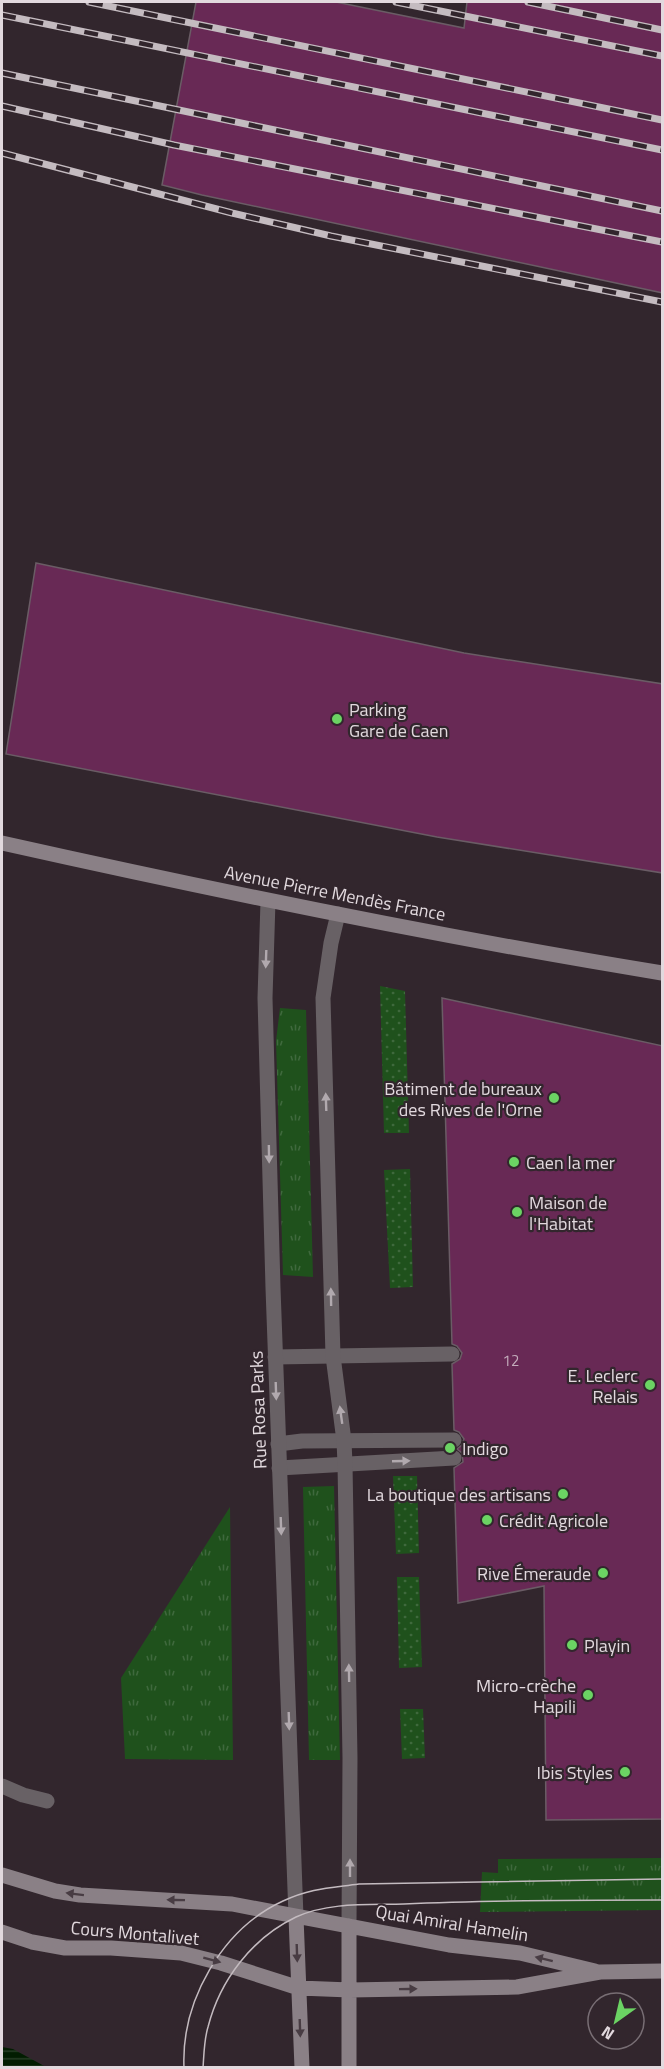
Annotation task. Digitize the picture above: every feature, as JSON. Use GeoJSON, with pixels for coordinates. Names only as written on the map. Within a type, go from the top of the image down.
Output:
{"type":"FeatureCollection","features":[{"type":"Feature","properties":{"kind":"main road","name":"Avenue Pierre Mendès France"},"geometry":{"type":"LineString","coordinates":[[2,843],[268,901],[663,973]]}},
{"type":"Feature","properties":{"kind":"main road","name":"Cours Montalivet"},"geometry":{"type":"LineString","coordinates":[[2,1875],[55,1891],[80,1895],[232,1904],[296,1917]]}},
{"type":"Feature","properties":{"kind":"main road","name":"Quai Amiral Hamelin"},"geometry":{"type":"LineString","coordinates":[[296,1917],[449,1945],[520,1953],[600,1972]]}},
{"type":"Feature","properties":{"kind":"main road"},"geometry":{"type":"LineString","coordinates":[[296,1917],[302,2067]]}},
{"type":"Feature","properties":{"kind":"main road"},"geometry":{"type":"LineString","coordinates":[[349,1926],[349,2067]]}},
{"type":"Feature","properties":{"kind":"main road","name":"Cours Montalivet"},"geometry":{"type":"LineString","coordinates":[[2,1932],[33,1942],[65,1948],[111,1948],[182,1953],[299,1988]]}},
{"type":"Feature","properties":{"kind":"main road","name":"Quai Amiral Hamelin"},"geometry":{"type":"LineString","coordinates":[[299,1988],[350,1990],[517,1987],[600,1972],[663,1971]]}},
{"type":"Feature","properties":{"kind":"street","name":"Rue Rosa Parks"},"geometry":{"type":"LineString","coordinates":[[268,901],[265,998],[275,1357],[296,1917]]}},
{"type":"Feature","properties":{"kind":"street"},"geometry":{"type":"LineString","coordinates":[[338,914],[323,998],[333,1356],[345,1464],[350,1758],[349,1926]]}},
{"type":"Feature","properties":{"kind":"street"},"geometry":{"type":"LineString","coordinates":[[275,1357],[452,1354]]}},
{"type":"Feature","properties":{"kind":"street"},"geometry":{"type":"LineString","coordinates":[[278,1444],[302,1441],[454,1440]]}},
{"type":"Feature","properties":{"kind":"street"},"geometry":{"type":"LineString","coordinates":[[279,1468],[454,1458]]}},
{"type":"Feature","properties":{"kind":"street"},"geometry":{"type":"LineString","coordinates":[[2,1785],[23,1795],[47,1801]]}},
{"type":"Feature","properties":{"kind":"green space"},"geometry":{"type":"Polygon","coordinates":[[[380,986],[405,991],[409,1133],[384,1133],[380,986]]]}},
{"type":"Feature","properties":{"kind":"green space"},"geometry":{"type":"Polygon","coordinates":[[[280,1008],[306,1010],[313,1277],[283,1275],[276,1041],[280,1008]]]}},
{"type":"Feature","properties":{"kind":"green space"},"geometry":{"type":"Polygon","coordinates":[[[410,1169],[413,1287],[390,1288],[384,1170],[410,1169]]]}},
{"type":"Feature","properties":{"kind":"green space"},"geometry":{"type":"Polygon","coordinates":[[[393,1476],[417,1476],[419,1553],[396,1554],[393,1476]]]}},
{"type":"Feature","properties":{"kind":"green space"},"geometry":{"type":"Polygon","coordinates":[[[334,1486],[340,1760],[309,1760],[303,1487],[334,1486]]]}},
{"type":"Feature","properties":{"kind":"green space"},"geometry":{"type":"Polygon","coordinates":[[[230,1507],[233,1760],[125,1759],[121,1678],[230,1507]]]}},
{"type":"Feature","properties":{"kind":"green space"},"geometry":{"type":"Polygon","coordinates":[[[397,1577],[419,1577],[422,1667],[399,1668],[397,1577]]]}},
{"type":"Feature","properties":{"kind":"green space"},"geometry":{"type":"Polygon","coordinates":[[[400,1709],[423,1709],[425,1758],[402,1759],[400,1709]]]}},
{"type":"Feature","properties":{"kind":"green space"},"geometry":{"type":"Polygon","coordinates":[[[662,1858],[662,1910],[480,1912],[482,1872],[498,1873],[498,1859],[662,1858]]]}},
{"type":"Feature","properties":{"kind":"shaded area"},"geometry":{"type":"Polygon","coordinates":[[[2,2047],[13,2049],[46,2067],[2,2067],[2,2047]]]}},
{"type":"Feature","properties":{"kind":"building"},"geometry":{"type":"Polygon","coordinates":[[[196,2],[336,2],[464,28],[467,2],[663,2],[663,293],[162,185],[196,2]]]}},
{"type":"Feature","properties":{"kind":"building","name":"Parking Gare de Caen"},"geometry":{"type":"Polygon","coordinates":[[[36,563],[464,653],[663,684],[663,873],[437,837],[6,754],[36,563]]]}},
{"type":"Feature","properties":{"kind":"building"},"geometry":{"type":"Polygon","coordinates":[[[442,998],[663,1046],[663,1819],[546,1820],[544,1586],[458,1603],[454,1468],[463,1462],[462,1453],[457,1449],[462,1445],[464,1439],[459,1432],[454,1430],[452,1364],[460,1359],[462,1353],[457,1346],[452,1344],[442,998]]]}},
{"type":"Feature","properties":{"kind":"tram line"},"geometry":{"type":"LineString","coordinates":[[184,2068],[185,2043],[198,1993],[224,1948],[241,1929],[261,1913],[303,1893],[359,1884],[662,1879]]}},
{"type":"Feature","properties":{"kind":"tram line"},"geometry":{"type":"LineString","coordinates":[[203,2068],[205,2042],[213,2010],[240,1962],[265,1936],[296,1917],[309,1912],[363,1905],[662,1900]]}},
{"type":"Feature","properties":{"kind":"railway"},"geometry":{"type":"LineString","coordinates":[[89,2],[662,120]]}},
{"type":"Feature","properties":{"kind":"railway"},"geometry":{"type":"LineString","coordinates":[[396,2],[662,56]]}},
{"type":"Feature","properties":{"kind":"railway"},"geometry":{"type":"LineString","coordinates":[[528,2],[662,30]]}},
{"type":"Feature","properties":{"kind":"railway"},"geometry":{"type":"LineString","coordinates":[[2,15],[662,150]]}},
{"type":"Feature","properties":{"kind":"railway"},"geometry":{"type":"LineString","coordinates":[[2,73],[662,211]]}},
{"type":"Feature","properties":{"kind":"railway"},"geometry":{"type":"LineString","coordinates":[[2,106],[174,145],[662,242]]}},
{"type":"Feature","properties":{"kind":"railway"},"geometry":{"type":"LineString","coordinates":[[2,153],[232,213],[331,236],[662,302]]}},
{"type":"Feature","properties":{"kind":"place","name":"Parking Gare de Caen"},"geometry":{"type":"Point","coordinates":[337,719]}},
{"type":"Feature","properties":{"kind":"place","name":"Bâtiment de bureaux des Rives de l'Orne"},"geometry":{"type":"Point","coordinates":[554,1098]}},
{"type":"Feature","properties":{"kind":"place","name":"Caen la mer"},"geometry":{"type":"Point","coordinates":[514,1162]}},
{"type":"Feature","properties":{"kind":"place","name":"Maison de l'Habitat"},"geometry":{"type":"Point","coordinates":[517,1212]}},
{"type":"Feature","properties":{"kind":"place","name":"E. Leclerc Relais"},"geometry":{"type":"Point","coordinates":[650,1385]}},
{"type":"Feature","properties":{"kind":"place","name":"Indigo"},"geometry":{"type":"Point","coordinates":[450,1448]}},
{"type":"Feature","properties":{"kind":"place","name":"La boutique des artisans"},"geometry":{"type":"Point","coordinates":[563,1494]}},
{"type":"Feature","properties":{"kind":"place","name":"Crédit Agricole"},"geometry":{"type":"Point","coordinates":[487,1520]}},
{"type":"Feature","properties":{"kind":"place","name":"Rive Émeraude"},"geometry":{"type":"Point","coordinates":[603,1573]}},
{"type":"Feature","properties":{"kind":"place","name":"Playin"},"geometry":{"type":"Point","coordinates":[572,1645]}},
{"type":"Feature","properties":{"kind":"place","name":"Micro-crèche Hapili"},"geometry":{"type":"Point","coordinates":[588,1695]}},
{"type":"Feature","properties":{"kind":"place","name":"Ibis Styles"},"geometry":{"type":"Point","coordinates":[625,1772]}}]}
